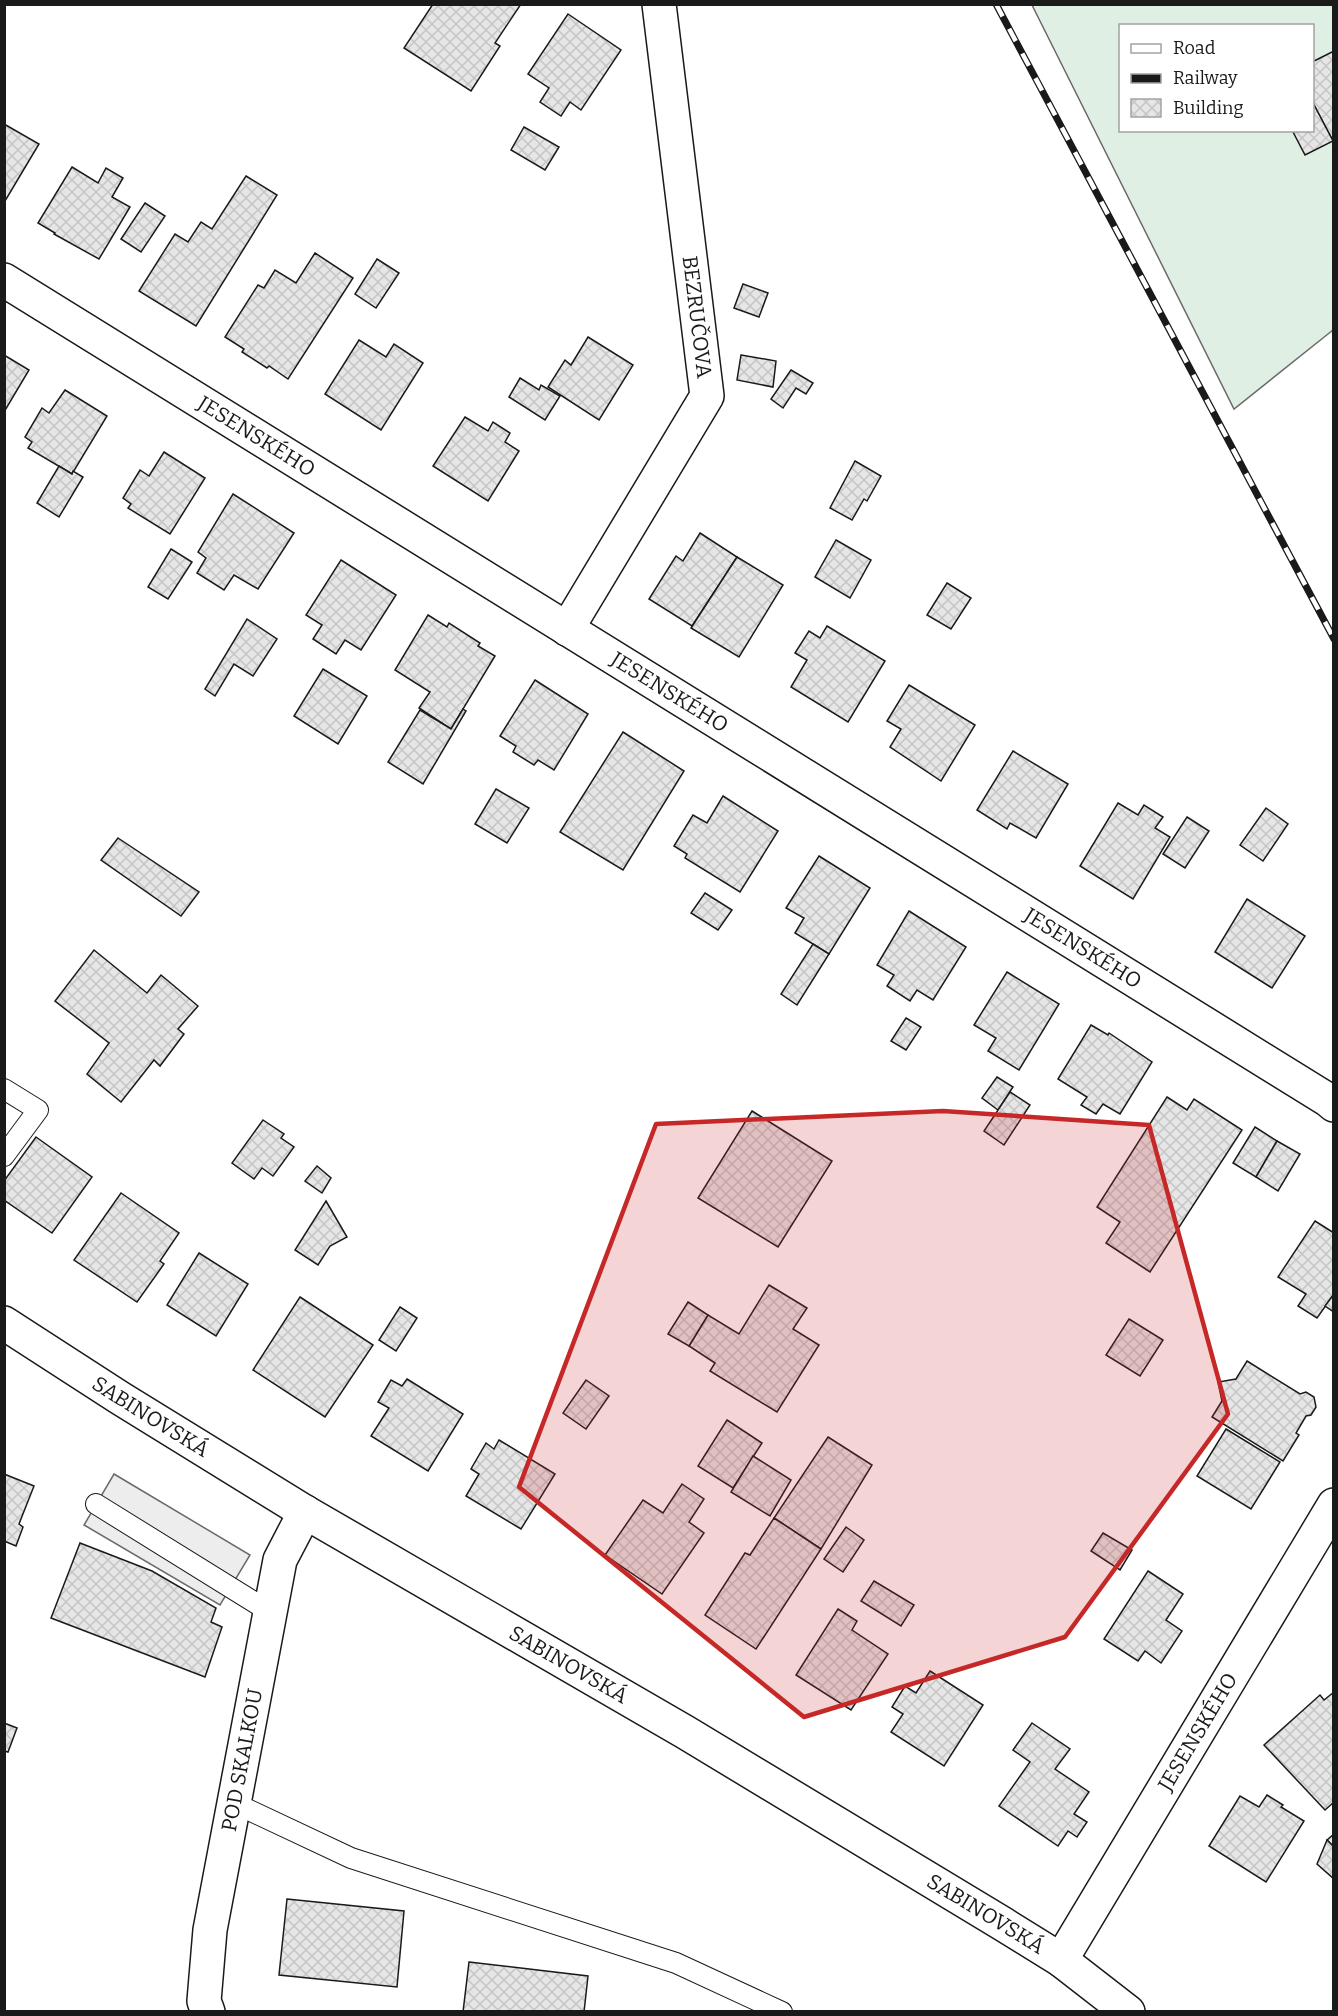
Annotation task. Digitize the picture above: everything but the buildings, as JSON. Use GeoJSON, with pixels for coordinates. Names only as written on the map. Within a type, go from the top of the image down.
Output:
{"type":"FeatureCollection","features":[{"type":"Feature","properties":{"kind":"street","name":"BEZRUČOVA"},"geometry":{"type":"LineString","coordinates":[[567,629],[707,396],[659,4]]}},
{"type":"Feature","properties":{"kind":"street","name":"JESENSKÉHO"},"geometry":{"type":"LineString","coordinates":[[4,280],[1328,1100],[1334,1106]]}},
{"type":"Feature","properties":{"kind":"street","name":"SABINOVSKÁ"},"geometry":{"type":"LineString","coordinates":[[4,1323],[120,1398],[305,1512],[685,1732],[1061,1960],[1128,2012]]}},
{"type":"Feature","properties":{"kind":"street","name":"JESENSKÉHO"},"geometry":{"type":"LineString","coordinates":[[1061,1960],[1334,1505]]}},
{"type":"Feature","properties":{"kind":"street","name":"POD SKALKOU"},"geometry":{"type":"LineString","coordinates":[[208,2012],[204,2001],[210,1930],[280,1560],[305,1512]]}},
{"type":"Feature","properties":{"kind":"lane"},"geometry":{"type":"LineString","coordinates":[[4,1089],[38,1110],[4,1155]]}},
{"type":"Feature","properties":{"kind":"lane"},"geometry":{"type":"LineString","coordinates":[[96,1504],[270,1612]]}},
{"type":"Feature","properties":{"kind":"lane"},"geometry":{"type":"LineString","coordinates":[[234,1803],[351,1858],[676,1963],[782,2012]]}},
{"type":"Feature","properties":{"kind":"highlighted area"},"geometry":{"type":"Polygon","coordinates":[[[943,1111],[1149,1125],[1228,1414],[1065,1637],[804,1717],[519,1487],[656,1124],[943,1111]]]}},
{"type":"Feature","properties":{"kind":"green space"},"geometry":{"type":"Polygon","coordinates":[[[1032,5],[1333,5],[1333,330],[1234,409],[1032,5]]]}},
{"type":"Feature","properties":{"kind":"shaded area"},"geometry":{"type":"Polygon","coordinates":[[[114,1474],[250,1555],[220,1605],[84,1525],[114,1474]]]}},
{"type":"Feature","properties":{"kind":"railway"},"geometry":{"type":"LineString","coordinates":[[996,4],[1334,639]]}}]}
